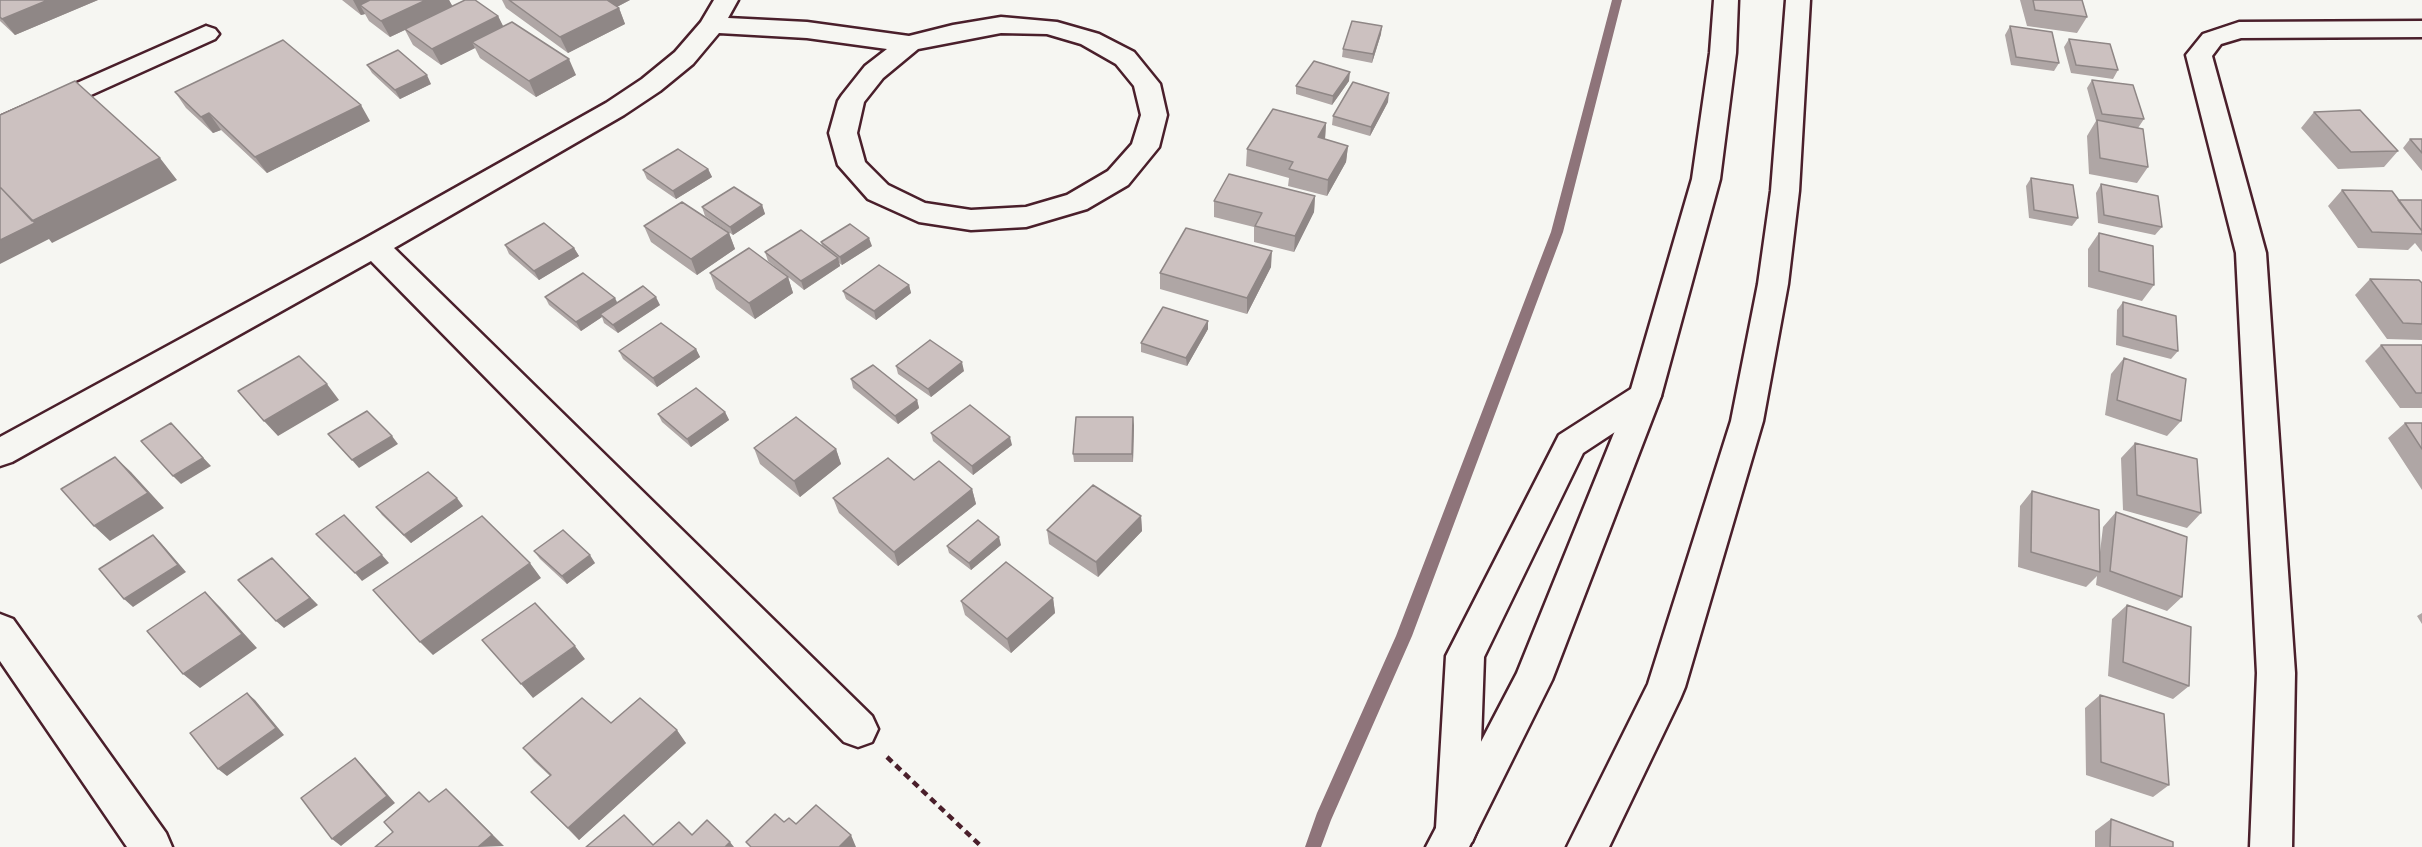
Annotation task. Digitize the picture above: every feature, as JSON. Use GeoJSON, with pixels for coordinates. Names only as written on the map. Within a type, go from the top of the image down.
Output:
{"type":"FeatureCollection","features":[{"type":"Feature","properties":{"kind":"street"},"geometry":{"type":"LineString","coordinates":[[0,453],[374,246],[615,109],[651,86],[684,58],[712,25],[726,0]]}},
{"type":"Feature","properties":{"kind":"street"},"geometry":{"type":"LineString","coordinates":[[1452,838],[1533,680],[1645,396],[1706,179],[1723,53],[1726,0]]}},
{"type":"Feature","properties":{"kind":"street"},"geometry":{"type":"LineString","coordinates":[[1588,847],[1666,687],[1747,421],[1773,284],[1785,191],[1798,0]]}},
{"type":"Feature","properties":{"kind":"street"},"geometry":{"type":"LineString","coordinates":[[712,25],[807,30],[909,44],[953,33],[1001,25],[1048,27],[1090,39],[1125,58],[1147,84],[1154,115],[1145,147],[1118,178],[1077,202],[1026,217],[971,220],[919,212],[878,192],[852,165],[843,133],[851,101],[874,72],[909,44]]}},
{"type":"Feature","properties":{"kind":"street"},"geometry":{"type":"LineString","coordinates":[[2271,847],[2276,673],[2251,253],[2199,55],[2212,39],[2239,30],[2422,29]]}},
{"type":"Feature","properties":{"kind":"street"},"geometry":{"type":"LineString","coordinates":[[0,127],[206,34]]}},
{"type":"Feature","properties":{"kind":"street"},"geometry":{"type":"LineString","coordinates":[[374,246],[858,729]]}},
{"type":"Feature","properties":{"kind":"street"},"geometry":{"type":"LineString","coordinates":[[1452,838],[1465,656],[1571,444],[1645,396]]}},
{"type":"Feature","properties":{"kind":"street"},"geometry":{"type":"LineString","coordinates":[[0,630],[151,847]]}},
{"type":"Feature","properties":{"kind":"path"},"geometry":{"type":"LineString","coordinates":[[858,729],[982,847]]}},
{"type":"Feature","properties":{"kind":"building"},"geometry":{"type":"Polygon","coordinates":[[[0,0],[48,0],[2,19],[0,0]]]}},
{"type":"Feature","properties":{"kind":"building"},"geometry":{"type":"Polygon","coordinates":[[[370,0],[426,0],[381,21],[360,5],[370,0]]]}},
{"type":"Feature","properties":{"kind":"building"},"geometry":{"type":"Polygon","coordinates":[[[465,0],[475,0],[498,16],[432,49],[405,29],[465,0]]]}},
{"type":"Feature","properties":{"kind":"building"},"geometry":{"type":"Polygon","coordinates":[[[509,0],[607,0],[619,8],[560,37],[509,0]]]}},
{"type":"Feature","properties":{"kind":"building"},"geometry":{"type":"Polygon","coordinates":[[[2033,0],[2082,0],[2087,17],[2035,10],[2033,0]]]}},
{"type":"Feature","properties":{"kind":"building"},"geometry":{"type":"Polygon","coordinates":[[[1352,21],[1382,26],[1373,54],[1343,49],[1352,21]]]}},
{"type":"Feature","properties":{"kind":"building"},"geometry":{"type":"Polygon","coordinates":[[[512,22],[569,59],[529,81],[472,42],[512,22]]]}},
{"type":"Feature","properties":{"kind":"building"},"geometry":{"type":"Polygon","coordinates":[[[2010,26],[2052,32],[2059,63],[2016,57],[2010,26]]]}},
{"type":"Feature","properties":{"kind":"building"},"geometry":{"type":"Polygon","coordinates":[[[2069,39],[2110,44],[2118,70],[2076,65],[2069,39]]]}},
{"type":"Feature","properties":{"kind":"building"},"geometry":{"type":"Polygon","coordinates":[[[283,40],[361,105],[255,157],[209,113],[201,117],[175,92],[283,40]]]}},
{"type":"Feature","properties":{"kind":"building"},"geometry":{"type":"Polygon","coordinates":[[[398,50],[427,75],[395,90],[367,65],[398,50]]]}},
{"type":"Feature","properties":{"kind":"building"},"geometry":{"type":"Polygon","coordinates":[[[1314,61],[1350,72],[1333,96],[1296,86],[1314,61]]]}},
{"type":"Feature","properties":{"kind":"building"},"geometry":{"type":"Polygon","coordinates":[[[2092,80],[2133,85],[2144,119],[2102,114],[2092,80]]]}},
{"type":"Feature","properties":{"kind":"building"},"geometry":{"type":"Polygon","coordinates":[[[75,81],[160,158],[32,221],[0,187],[0,115],[75,81]]]}},
{"type":"Feature","properties":{"kind":"building"},"geometry":{"type":"Polygon","coordinates":[[[1353,82],[1389,93],[1371,127],[1333,116],[1353,82]]]}},
{"type":"Feature","properties":{"kind":"building"},"geometry":{"type":"Polygon","coordinates":[[[1273,109],[1326,123],[1318,137],[1348,146],[1328,180],[1289,169],[1293,162],[1247,149],[1273,109]]]}},
{"type":"Feature","properties":{"kind":"building"},"geometry":{"type":"Polygon","coordinates":[[[2360,110],[2398,151],[2351,152],[2314,112],[2360,110]]]}},
{"type":"Feature","properties":{"kind":"building"},"geometry":{"type":"Polygon","coordinates":[[[2097,120],[2143,129],[2148,167],[2100,158],[2097,120]]]}},
{"type":"Feature","properties":{"kind":"building"},"geometry":{"type":"Polygon","coordinates":[[[2410,139],[2422,139],[2422,153],[2410,139]]]}},
{"type":"Feature","properties":{"kind":"building"},"geometry":{"type":"Polygon","coordinates":[[[678,149],[708,169],[673,191],[643,170],[678,149]]]}},
{"type":"Feature","properties":{"kind":"building"},"geometry":{"type":"Polygon","coordinates":[[[1229,174],[1315,196],[1295,236],[1255,226],[1262,213],[1214,201],[1229,174]]]}},
{"type":"Feature","properties":{"kind":"building"},"geometry":{"type":"Polygon","coordinates":[[[2031,178],[2073,185],[2078,218],[2034,210],[2031,178]]]}},
{"type":"Feature","properties":{"kind":"building"},"geometry":{"type":"Polygon","coordinates":[[[2101,184],[2158,196],[2162,227],[2104,215],[2101,184]]]}},
{"type":"Feature","properties":{"kind":"building"},"geometry":{"type":"Polygon","coordinates":[[[0,187],[35,223],[0,240],[0,187]]]}},
{"type":"Feature","properties":{"kind":"building"},"geometry":{"type":"Polygon","coordinates":[[[734,187],[762,205],[730,227],[702,207],[734,187]]]}},
{"type":"Feature","properties":{"kind":"building"},"geometry":{"type":"Polygon","coordinates":[[[2342,190],[2392,191],[2422,234],[2372,232],[2342,190]]]}},
{"type":"Feature","properties":{"kind":"building"},"geometry":{"type":"Polygon","coordinates":[[[2398,200],[2422,200],[2422,231],[2398,200]]]}},
{"type":"Feature","properties":{"kind":"building"},"geometry":{"type":"Polygon","coordinates":[[[682,202],[729,233],[691,259],[644,226],[682,202]]]}},
{"type":"Feature","properties":{"kind":"building"},"geometry":{"type":"Polygon","coordinates":[[[544,223],[574,248],[534,271],[505,245],[544,223]]]}},
{"type":"Feature","properties":{"kind":"building"},"geometry":{"type":"Polygon","coordinates":[[[850,224],[869,238],[840,257],[821,242],[850,224]]]}},
{"type":"Feature","properties":{"kind":"building"},"geometry":{"type":"Polygon","coordinates":[[[1186,228],[1272,251],[1247,298],[1160,273],[1186,228]]]}},
{"type":"Feature","properties":{"kind":"building"},"geometry":{"type":"Polygon","coordinates":[[[801,230],[838,258],[801,281],[765,252],[801,230]]]}},
{"type":"Feature","properties":{"kind":"building"},"geometry":{"type":"Polygon","coordinates":[[[2099,233],[2153,246],[2154,285],[2099,271],[2099,233]]]}},
{"type":"Feature","properties":{"kind":"building"},"geometry":{"type":"Polygon","coordinates":[[[749,248],[788,277],[749,303],[710,273],[749,248]]]}},
{"type":"Feature","properties":{"kind":"building"},"geometry":{"type":"Polygon","coordinates":[[[879,265],[909,285],[874,311],[843,291],[879,265]]]}},
{"type":"Feature","properties":{"kind":"building"},"geometry":{"type":"Polygon","coordinates":[[[583,273],[615,298],[576,322],[545,297],[583,273]]]}},
{"type":"Feature","properties":{"kind":"building"},"geometry":{"type":"Polygon","coordinates":[[[2370,279],[2419,280],[2422,283],[2422,324],[2403,323],[2370,279]]]}},
{"type":"Feature","properties":{"kind":"building"},"geometry":{"type":"Polygon","coordinates":[[[643,286],[656,297],[613,325],[600,314],[643,286]]]}},
{"type":"Feature","properties":{"kind":"building"},"geometry":{"type":"Polygon","coordinates":[[[2123,302],[2176,316],[2178,351],[2123,336],[2123,302]]]}},
{"type":"Feature","properties":{"kind":"building"},"geometry":{"type":"Polygon","coordinates":[[[1163,307],[1208,321],[1186,358],[1141,343],[1163,307]]]}},
{"type":"Feature","properties":{"kind":"building"},"geometry":{"type":"Polygon","coordinates":[[[661,323],[696,349],[653,378],[619,351],[661,323]]]}},
{"type":"Feature","properties":{"kind":"building"},"geometry":{"type":"Polygon","coordinates":[[[930,340],[962,362],[928,389],[896,366],[930,340]]]}},
{"type":"Feature","properties":{"kind":"building"},"geometry":{"type":"Polygon","coordinates":[[[2381,345],[2422,345],[2422,393],[2416,393],[2381,345]]]}},
{"type":"Feature","properties":{"kind":"building"},"geometry":{"type":"Polygon","coordinates":[[[299,356],[327,384],[264,421],[238,391],[299,356]]]}},
{"type":"Feature","properties":{"kind":"building"},"geometry":{"type":"Polygon","coordinates":[[[2124,358],[2186,379],[2181,421],[2117,400],[2124,358]]]}},
{"type":"Feature","properties":{"kind":"building"},"geometry":{"type":"Polygon","coordinates":[[[873,365],[917,400],[895,416],[851,379],[873,365]]]}},
{"type":"Feature","properties":{"kind":"building"},"geometry":{"type":"Polygon","coordinates":[[[696,388],[725,412],[687,439],[658,414],[696,388]]]}},
{"type":"Feature","properties":{"kind":"building"},"geometry":{"type":"Polygon","coordinates":[[[970,405],[1010,437],[972,466],[931,433],[970,405]]]}},
{"type":"Feature","properties":{"kind":"building"},"geometry":{"type":"Polygon","coordinates":[[[367,411],[392,436],[352,460],[328,434],[367,411]]]}},
{"type":"Feature","properties":{"kind":"building"},"geometry":{"type":"Polygon","coordinates":[[[796,417],[836,449],[794,481],[754,448],[796,417]]]}},
{"type":"Feature","properties":{"kind":"building"},"geometry":{"type":"Polygon","coordinates":[[[1076,417],[1133,417],[1132,454],[1073,454],[1076,417]]]}},
{"type":"Feature","properties":{"kind":"building"},"geometry":{"type":"Polygon","coordinates":[[[171,423],[203,458],[173,476],[141,441],[171,423]]]}},
{"type":"Feature","properties":{"kind":"building"},"geometry":{"type":"Polygon","coordinates":[[[2405,423],[2422,423],[2422,449],[2405,423]]]}},
{"type":"Feature","properties":{"kind":"building"},"geometry":{"type":"Polygon","coordinates":[[[2135,443],[2197,459],[2201,513],[2137,495],[2135,443]]]}},
{"type":"Feature","properties":{"kind":"building"},"geometry":{"type":"Polygon","coordinates":[[[115,457],[148,493],[94,526],[61,489],[115,457]]]}},
{"type":"Feature","properties":{"kind":"building"},"geometry":{"type":"Polygon","coordinates":[[[888,458],[914,480],[939,461],[972,489],[894,552],[833,498],[888,458]]]}},
{"type":"Feature","properties":{"kind":"building"},"geometry":{"type":"Polygon","coordinates":[[[428,472],[457,498],[404,535],[376,507],[428,472]]]}},
{"type":"Feature","properties":{"kind":"building"},"geometry":{"type":"Polygon","coordinates":[[[1093,485],[1141,516],[1096,562],[1047,530],[1093,485]]]}},
{"type":"Feature","properties":{"kind":"building"},"geometry":{"type":"Polygon","coordinates":[[[2032,491],[2099,510],[2100,572],[2031,552],[2032,491]]]}},
{"type":"Feature","properties":{"kind":"building"},"geometry":{"type":"Polygon","coordinates":[[[2116,512],[2187,537],[2182,597],[2110,571],[2116,512]]]}},
{"type":"Feature","properties":{"kind":"building"},"geometry":{"type":"Polygon","coordinates":[[[344,515],[382,555],[355,573],[316,534],[344,515]]]}},
{"type":"Feature","properties":{"kind":"building"},"geometry":{"type":"Polygon","coordinates":[[[482,516],[530,563],[420,642],[373,590],[482,516]]]}},
{"type":"Feature","properties":{"kind":"building"},"geometry":{"type":"Polygon","coordinates":[[[978,520],[999,537],[969,563],[947,546],[978,520]]]}},
{"type":"Feature","properties":{"kind":"building"},"geometry":{"type":"Polygon","coordinates":[[[563,530],[590,555],[562,576],[534,551],[563,530]]]}},
{"type":"Feature","properties":{"kind":"building"},"geometry":{"type":"Polygon","coordinates":[[[153,535],[178,565],[124,599],[99,569],[153,535]]]}},
{"type":"Feature","properties":{"kind":"building"},"geometry":{"type":"Polygon","coordinates":[[[272,558],[310,598],[276,621],[238,580],[272,558]]]}},
{"type":"Feature","properties":{"kind":"building"},"geometry":{"type":"Polygon","coordinates":[[[1006,562],[1053,598],[1007,639],[961,601],[1006,562]]]}},
{"type":"Feature","properties":{"kind":"building"},"geometry":{"type":"Polygon","coordinates":[[[205,592],[242,634],[183,674],[147,631],[205,592]]]}},
{"type":"Feature","properties":{"kind":"building"},"geometry":{"type":"Polygon","coordinates":[[[535,603],[575,646],[521,684],[482,640],[535,603]]]}},
{"type":"Feature","properties":{"kind":"building"},"geometry":{"type":"Polygon","coordinates":[[[2127,605],[2191,627],[2189,686],[2123,662],[2127,605]]]}},
{"type":"Feature","properties":{"kind":"building"},"geometry":{"type":"Polygon","coordinates":[[[247,693],[276,728],[218,769],[190,733],[247,693]]]}},
{"type":"Feature","properties":{"kind":"building"},"geometry":{"type":"Polygon","coordinates":[[[2100,695],[2164,714],[2169,785],[2101,762],[2100,695]]]}},
{"type":"Feature","properties":{"kind":"building"},"geometry":{"type":"Polygon","coordinates":[[[582,698],[611,723],[640,698],[677,730],[568,828],[531,792],[551,775],[523,748],[582,698]]]}},
{"type":"Feature","properties":{"kind":"building"},"geometry":{"type":"Polygon","coordinates":[[[355,758],[387,796],[332,839],[301,798],[355,758]]]}},
{"type":"Feature","properties":{"kind":"building"},"geometry":{"type":"Polygon","coordinates":[[[446,789],[492,835],[478,847],[375,847],[393,832],[384,822],[419,792],[429,802],[446,789]]]}},
{"type":"Feature","properties":{"kind":"building"},"geometry":{"type":"Polygon","coordinates":[[[816,805],[851,835],[839,847],[751,847],[746,842],[775,814],[784,822],[789,818],[796,824],[816,805]]]}},
{"type":"Feature","properties":{"kind":"building"},"geometry":{"type":"Polygon","coordinates":[[[624,815],[653,845],[679,822],[692,835],[707,820],[730,842],[725,847],[586,847],[624,815]]]}},
{"type":"Feature","properties":{"kind":"building"},"geometry":{"type":"Polygon","coordinates":[[[2111,819],[2173,842],[2173,847],[2110,847],[2111,819]]]}},
{"type":"Feature","properties":{"kind":"waterway"},"geometry":{"type":"LineString","coordinates":[[1313,847],[1323,819],[1404,636],[1557,232],[1617,0]]}}]}
